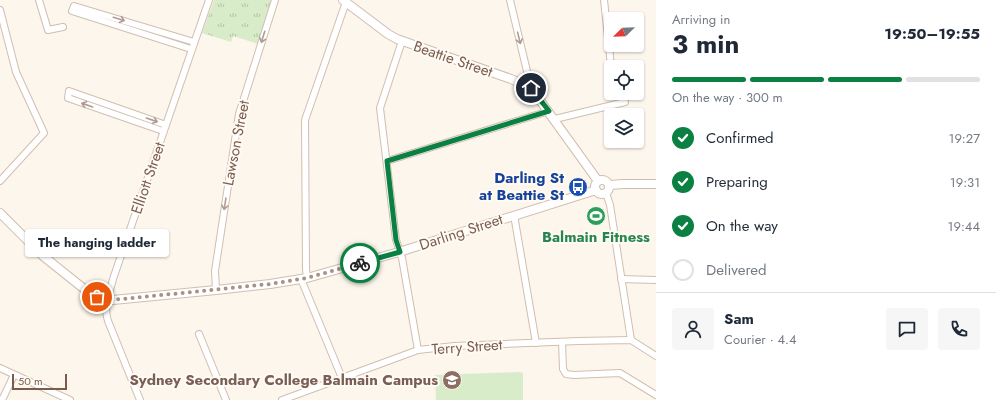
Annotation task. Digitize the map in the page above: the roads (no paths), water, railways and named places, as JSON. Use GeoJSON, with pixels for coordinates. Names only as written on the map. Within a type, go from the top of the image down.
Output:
{"type":"FeatureCollection","features":[{"type":"Feature","properties":{"kind":"street"},"geometry":{"type":"LineString","coordinates":[[39,0],[48,30],[63,26]]}},
{"type":"Feature","properties":{"kind":"street","name":"Elliott Street"},"geometry":{"type":"LineString","coordinates":[[140,400],[106,316],[108,300],[113,279],[209,0]]}},
{"type":"Feature","properties":{"kind":"street","name":"Lawson Street"},"geometry":{"type":"LineString","coordinates":[[216,290],[215,271],[239,114],[275,0]]}},
{"type":"Feature","properties":{"kind":"street"},"geometry":{"type":"LineString","coordinates":[[510,0],[531,88]]}},
{"type":"Feature","properties":{"kind":"street"},"geometry":{"type":"LineString","coordinates":[[604,0],[610,60]]}},
{"type":"Feature","properties":{"kind":"street"},"geometry":{"type":"LineString","coordinates":[[342,378],[304,278],[305,120],[345,1]]}},
{"type":"Feature","properties":{"kind":"street","name":"Beattie Street"},"geometry":{"type":"LineString","coordinates":[[345,1],[388,34],[402,41],[511,79],[531,88],[598,181]]}},
{"type":"Feature","properties":{"kind":"street"},"geometry":{"type":"LineString","coordinates":[[0,10],[16,72],[44,132],[0,181]]}},
{"type":"Feature","properties":{"kind":"street"},"geometry":{"type":"LineString","coordinates":[[191,50],[135,31],[102,17],[137,25],[194,42]]}},
{"type":"Feature","properties":{"kind":"street"},"geometry":{"type":"LineString","coordinates":[[135,31],[137,25]]}},
{"type":"Feature","properties":{"kind":"street"},"geometry":{"type":"LineString","coordinates":[[402,41],[380,108],[396,240],[400,252],[418,350]]}},
{"type":"Feature","properties":{"kind":"street"},"geometry":{"type":"LineString","coordinates":[[555,120],[625,102]]}},
{"type":"Feature","properties":{"kind":"street"},"geometry":{"type":"LineString","coordinates":[[101,106],[136,114],[165,128],[133,121],[101,106]]}},
{"type":"Feature","properties":{"kind":"street"},"geometry":{"type":"LineString","coordinates":[[387,161],[549,111]]}},
{"type":"Feature","properties":{"kind":"street"},"geometry":{"type":"LineString","coordinates":[[133,121],[136,114]]}},
{"type":"Feature","properties":{"kind":"street"},"geometry":{"type":"LineString","coordinates":[[656,184],[623,184],[608,189],[600,194],[596,190],[595,185],[598,181],[605,180],[608,189],[631,340],[656,356]]}},
{"type":"Feature","properties":{"kind":"street","name":"Darling Street"},"geometry":{"type":"LineString","coordinates":[[0,213],[49,261],[83,288],[97,297],[108,300],[216,290],[304,278],[400,252],[596,190]]}},
{"type":"Feature","properties":{"kind":"street"},"geometry":{"type":"LineString","coordinates":[[514,215],[536,343]]}},
{"type":"Feature","properties":{"kind":"street"},"geometry":{"type":"LineString","coordinates":[[622,279],[656,280]]}},
{"type":"Feature","properties":{"kind":"street"},"geometry":{"type":"LineString","coordinates":[[199,334],[226,400]]}},
{"type":"Feature","properties":{"kind":"street","name":"Terry Street"},"geometry":{"type":"LineString","coordinates":[[282,400],[418,350],[454,346],[631,340]]}},
{"type":"Feature","properties":{"kind":"street"},"geometry":{"type":"LineString","coordinates":[[562,342],[563,368],[566,374],[620,373],[656,395]]}},
{"type":"Feature","properties":{"kind":"street"},"geometry":{"type":"LineString","coordinates":[[0,368],[70,400]]}},
{"type":"Feature","properties":{"kind":"street"},"geometry":{"type":"LineString","coordinates":[[2,400],[14,375]]}},
{"type":"Feature","properties":{"kind":"place","name":"Darling St at Beattie St"},"geometry":{"type":"Point","coordinates":[578,187]}},
{"type":"Feature","properties":{"kind":"place","name":"Balmain Fitness"},"geometry":{"type":"Point","coordinates":[596,216]}},
{"type":"Feature","properties":{"kind":"place","name":"The hanging ladder"},"geometry":{"type":"Point","coordinates":[97,297]}},
{"type":"Feature","properties":{"kind":"place","name":"Sydney Secondary College Balmain Campus"},"geometry":{"type":"Point","coordinates":[452,380]}}]}
